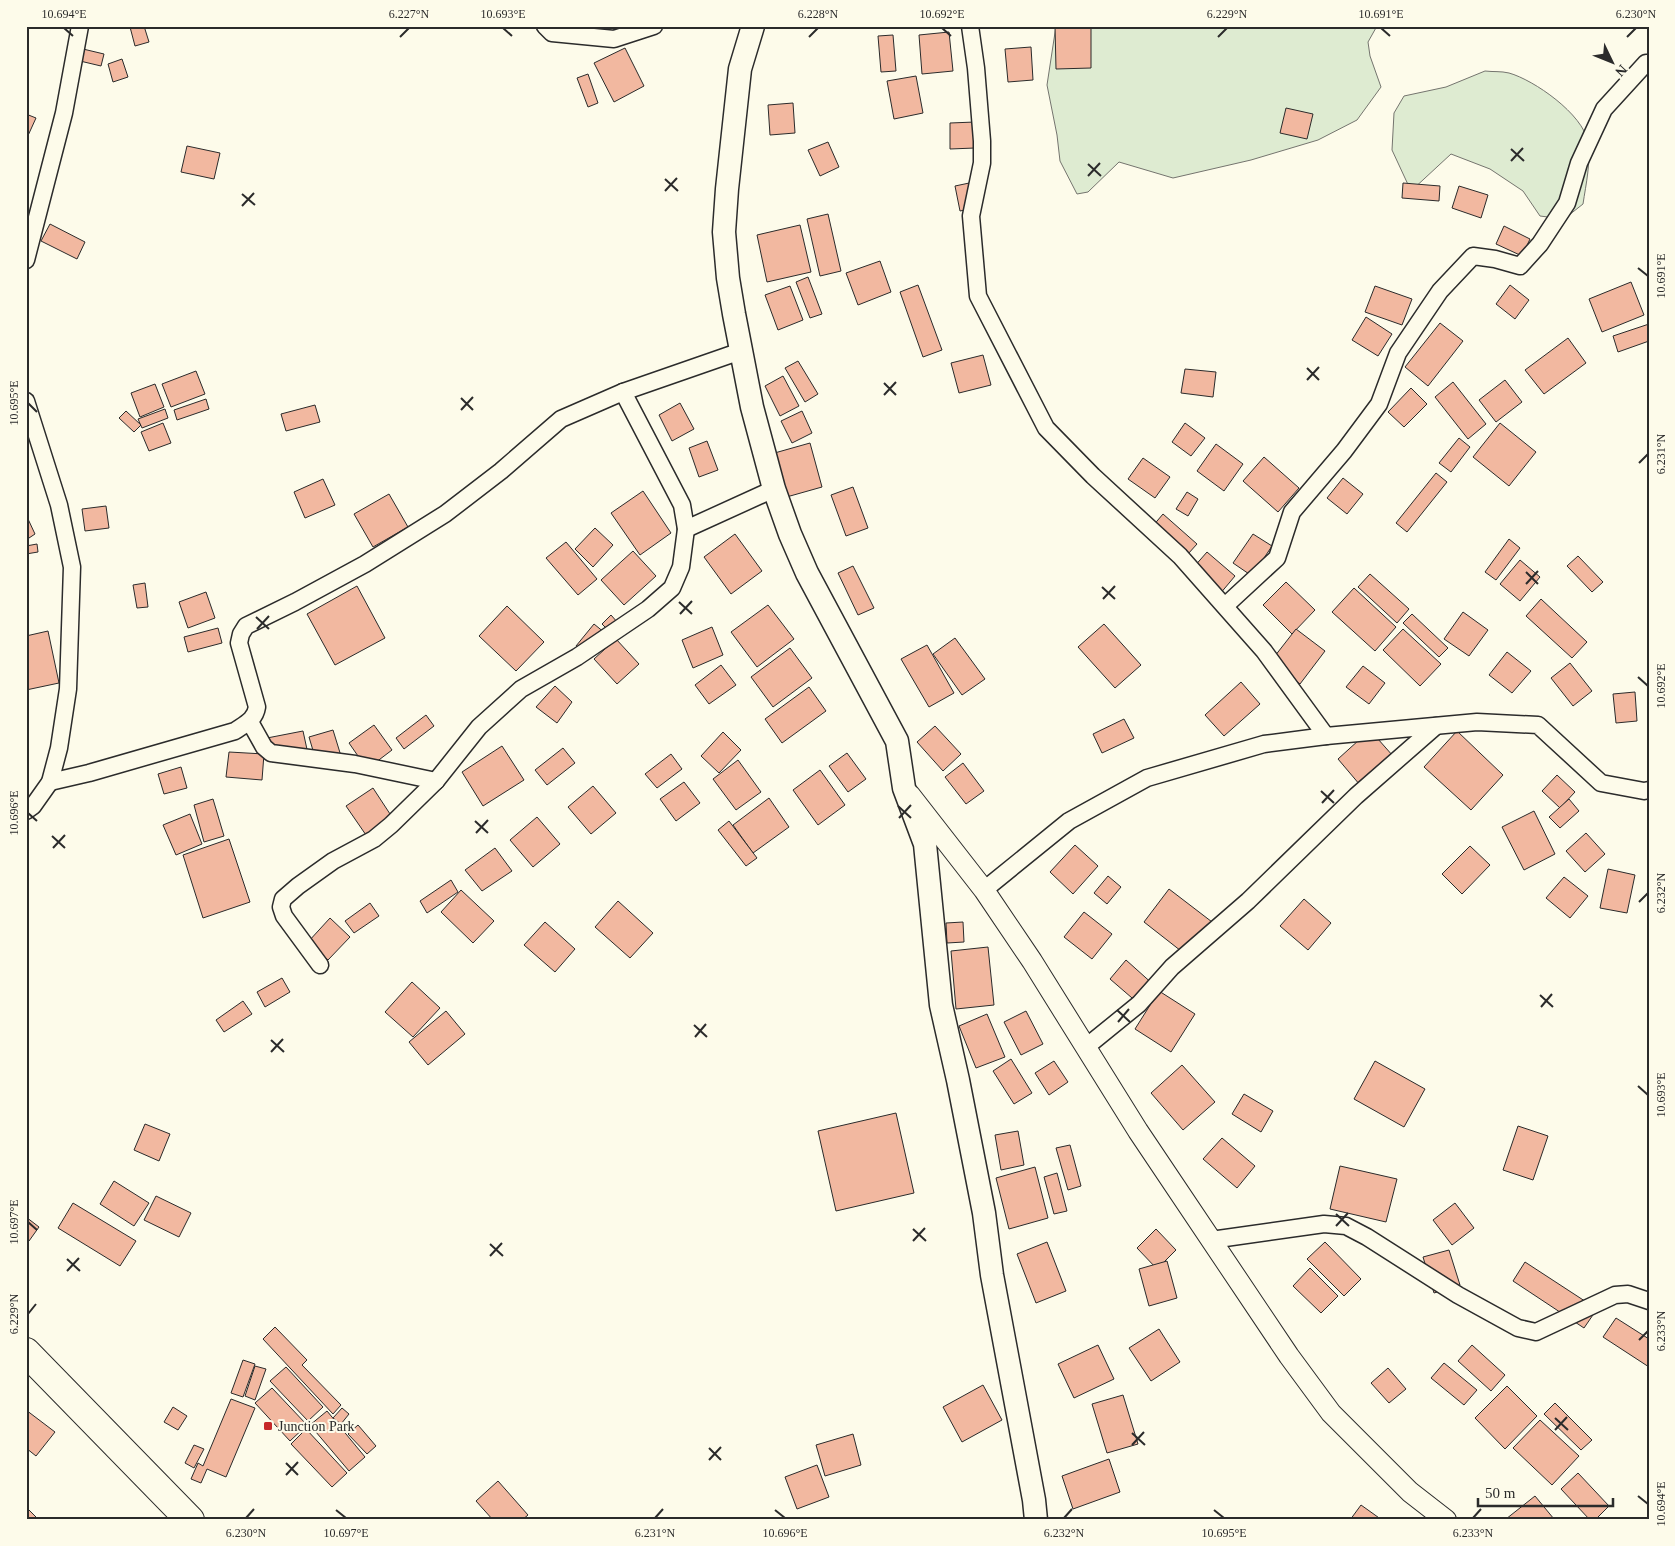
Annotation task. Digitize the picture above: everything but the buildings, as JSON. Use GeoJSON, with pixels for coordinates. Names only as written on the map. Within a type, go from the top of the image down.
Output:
{"type":"FeatureCollection","features":[{"type":"Feature","properties":{"kind":"highway"},"geometry":{"type":"LineString","coordinates":[[26,1352],[190,1520]]}},
{"type":"Feature","properties":{"kind":"main road"},"geometry":{"type":"LineString","coordinates":[[753,26],[740,69],[724,232],[728,278],[741,351],[752,408],[774,489],[790,534],[807,573],[897,741],[904,788],[925,844],[941,1006],[958,1080],[984,1213],[992,1274],[1034,1500],[1036,1520]]}},
{"type":"Feature","properties":{"kind":"street"},"geometry":{"type":"LineString","coordinates":[[26,260],[64,113],[80,26]]}},
{"type":"Feature","properties":{"kind":"street"},"geometry":{"type":"LineString","coordinates":[[545,26],[552,33],[614,39],[654,26]]}},
{"type":"Feature","properties":{"kind":"street"},"geometry":{"type":"LineString","coordinates":[[970,26],[976,68],[982,141],[982,163],[971,216],[978,296],[1046,428],[1093,476],[1180,556],[1264,651],[1326,736]]}},
{"type":"Feature","properties":{"kind":"street"},"geometry":{"type":"LineString","coordinates":[[1224,606],[1277,558],[1292,512],[1344,451],[1379,404],[1398,352],[1440,291],[1473,256],[1496,259],[1520,266],[1540,244],[1567,203],[1579,163],[1604,109],[1646,63],[1649,63]]}},
{"type":"Feature","properties":{"kind":"street"},"geometry":{"type":"LineString","coordinates":[[50,782],[90,773],[226,734],[250,722],[256,714],[257,707],[239,643],[241,634],[246,626],[365,564],[445,514],[501,471],[561,419],[623,392],[741,351]]}},
{"type":"Feature","properties":{"kind":"street"},"geometry":{"type":"LineString","coordinates":[[320,965],[284,916],[281,907],[283,899],[333,861],[374,839],[436,781],[479,727],[521,690],[585,652],[648,609],[672,588],[681,567],[686,529],[682,505],[623,392]]}},
{"type":"Feature","properties":{"kind":"street"},"geometry":{"type":"LineString","coordinates":[[26,401],[59,505],[72,567],[68,688],[59,748],[50,782],[33,806],[26,811]]}},
{"type":"Feature","properties":{"kind":"street"},"geometry":{"type":"LineString","coordinates":[[686,529],[774,489]]}},
{"type":"Feature","properties":{"kind":"street"},"geometry":{"type":"LineString","coordinates":[[250,722],[264,747],[271,753],[355,764],[436,781]]}},
{"type":"Feature","properties":{"kind":"street"},"geometry":{"type":"LineString","coordinates":[[984,890],[1069,821],[1147,778],[1264,744],[1326,736],[1477,722],[1538,725],[1601,783],[1644,791],[1649,790]]}},
{"type":"Feature","properties":{"kind":"street"},"geometry":{"type":"LineString","coordinates":[[1086,1047],[1139,1004],[1172,967],[1248,901],[1356,796],[1436,726]]}},
{"type":"Feature","properties":{"kind":"street"},"geometry":{"type":"LineString","coordinates":[[904,788],[984,890],[1032,961],[1138,1131],[1289,1356],[1331,1413],[1410,1492],[1446,1520]]}},
{"type":"Feature","properties":{"kind":"street"},"geometry":{"type":"LineString","coordinates":[[1211,1240],[1324,1224],[1346,1226],[1367,1237],[1458,1295],[1518,1328],[1536,1332],[1615,1295],[1628,1294],[1649,1301]]}},
{"type":"Feature","properties":{"kind":"green space"},"geometry":{"type":"Polygon","coordinates":[[[1056,26],[1377,26],[1368,42],[1370,56],[1381,87],[1357,120],[1318,140],[1251,160],[1173,178],[1119,162],[1088,192],[1077,194],[1060,161],[1047,85],[1056,26]]]}},
{"type":"Feature","properties":{"kind":"green space"},"geometry":{"type":"Polygon","coordinates":[[[1485,71],[1509,73],[1531,83],[1556,100],[1577,120],[1584,131],[1588,142],[1589,157],[1583,204],[1564,219],[1540,216],[1523,191],[1490,169],[1451,154],[1411,191],[1392,150],[1394,113],[1404,96],[1446,87],[1485,71]]]}},
{"type":"Feature","properties":{"kind":"place","name":"Junction Park"},"geometry":{"type":"Point","coordinates":[268,1426]}}]}
